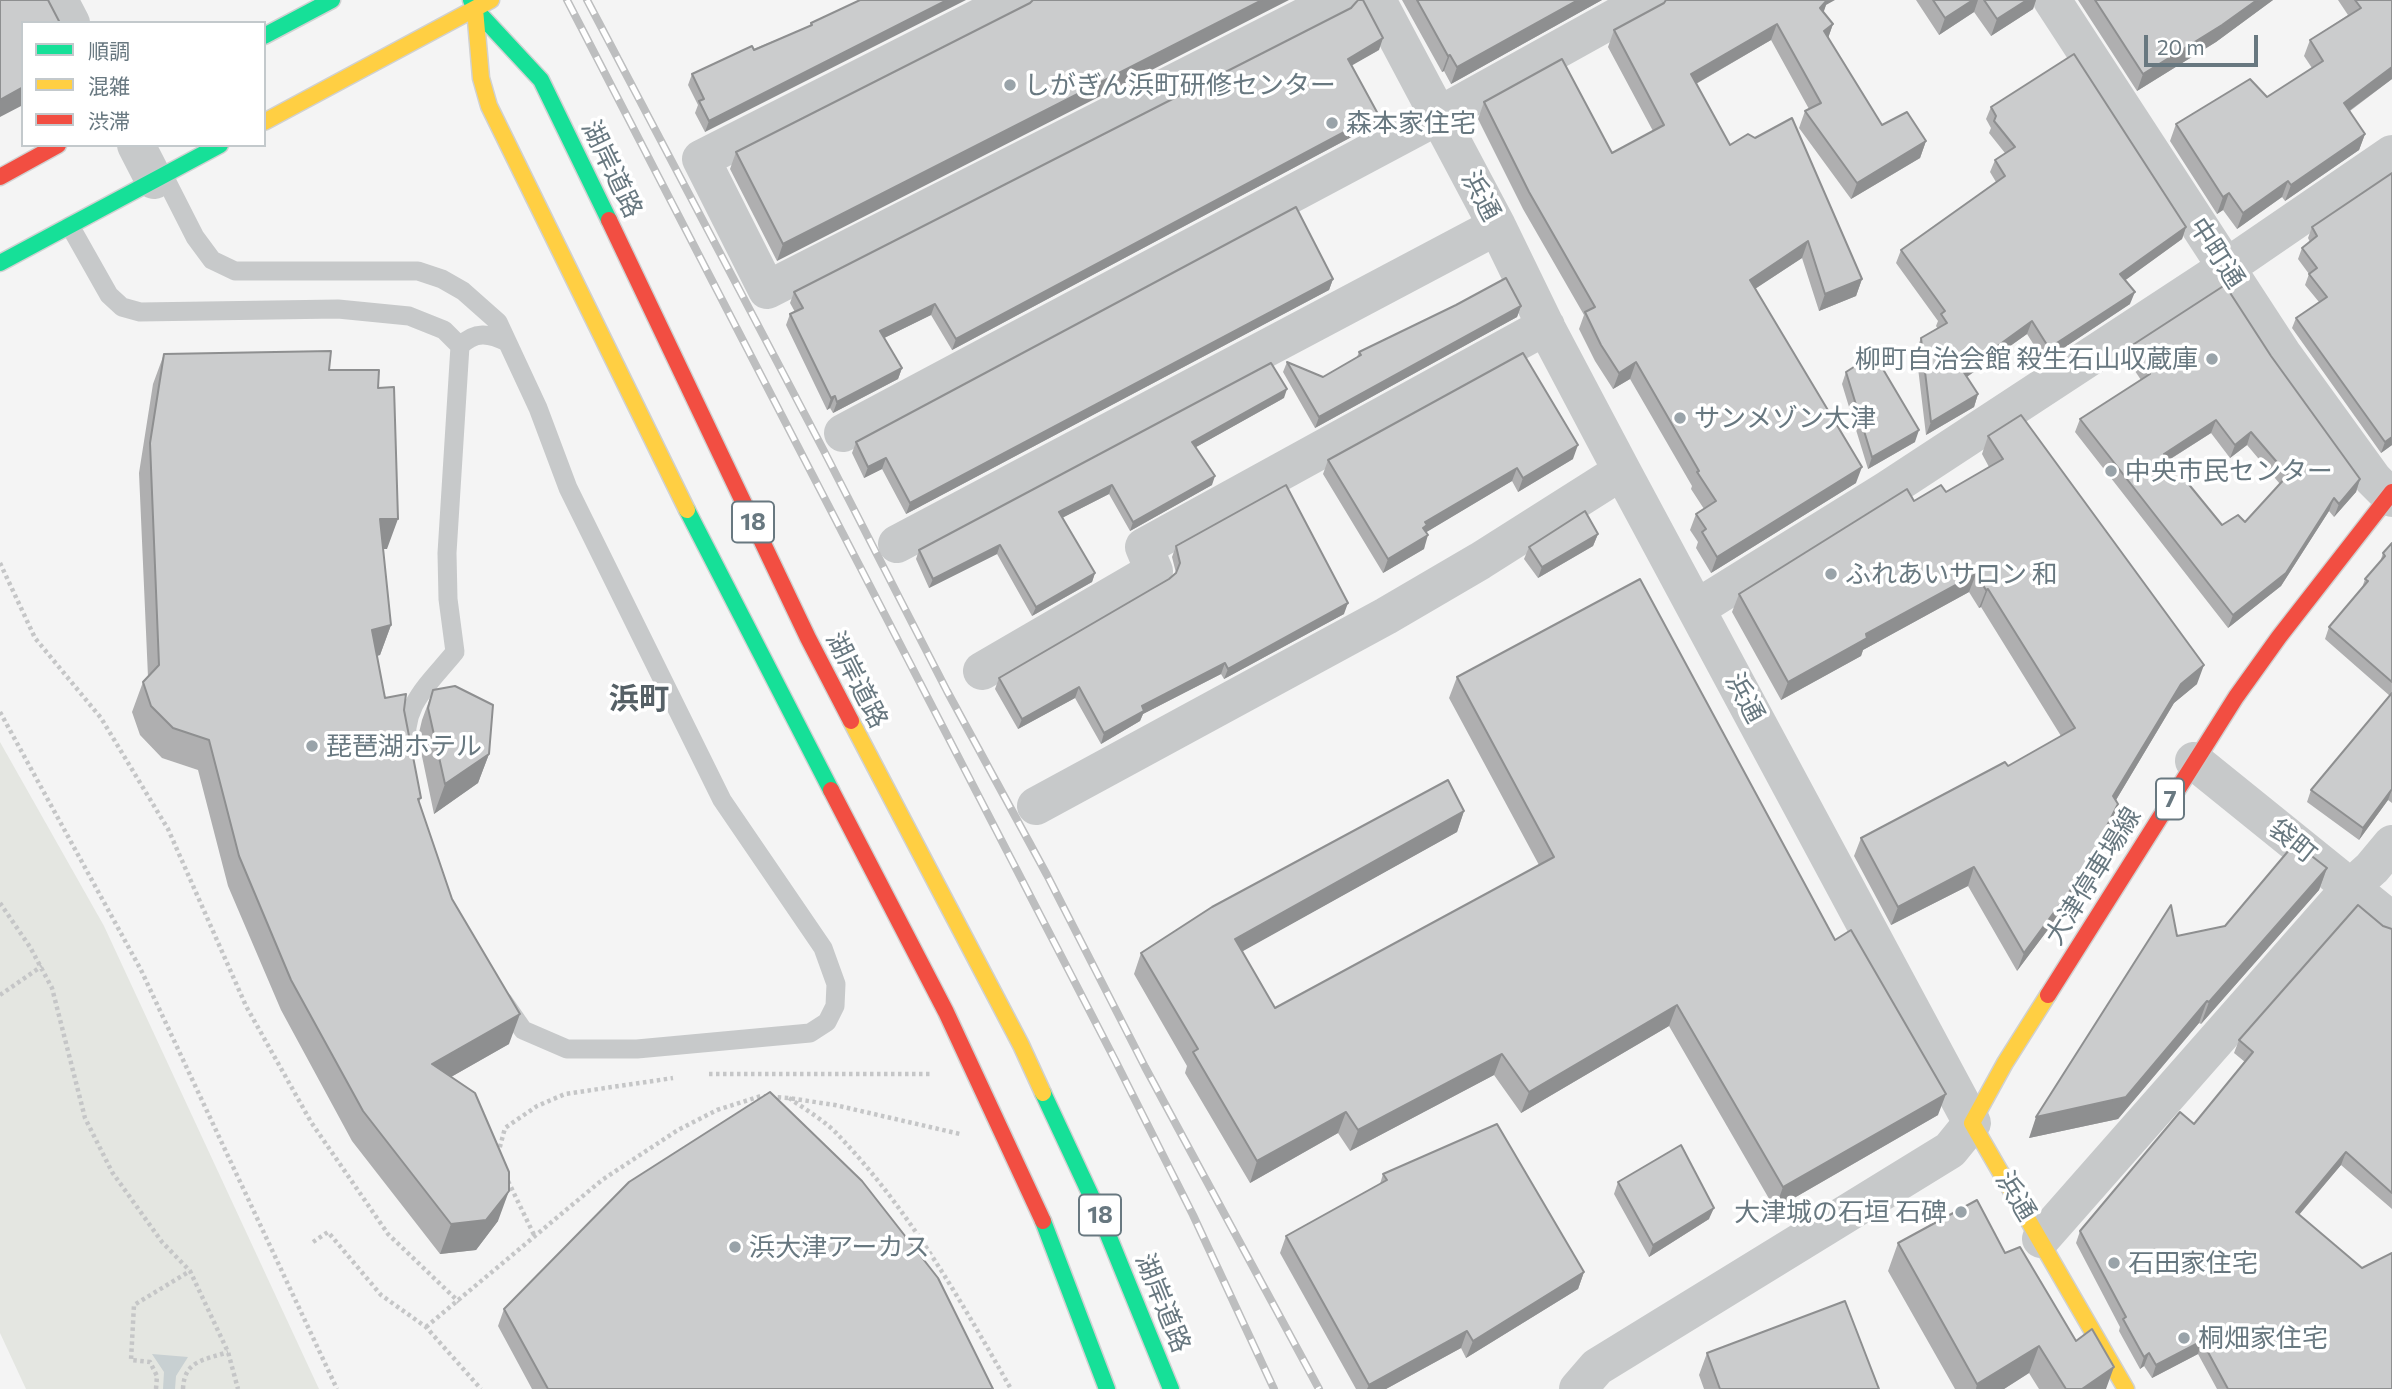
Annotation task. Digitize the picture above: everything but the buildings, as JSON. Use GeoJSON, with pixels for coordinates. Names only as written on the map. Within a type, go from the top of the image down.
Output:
{"type":"FeatureCollection","features":[{"type":"Feature","properties":{"kind":"main road"},"geometry":{"type":"LineString","coordinates":[[266,35],[332,0]]}},
{"type":"Feature","properties":{"kind":"main road"},"geometry":{"type":"LineString","coordinates":[[266,121],[473,4],[491,0]]}},
{"type":"Feature","properties":{"kind":"main road","name":"18"},"geometry":{"type":"LineString","coordinates":[[473,4],[481,78],[489,106],[666,470],[946,1012],[1042,1219],[1107,1389]]}},
{"type":"Feature","properties":{"kind":"main road","name":"湖岸道路"},"geometry":{"type":"LineString","coordinates":[[473,4],[541,80],[808,638],[1021,1045],[1100,1215],[1171,1389]]}},
{"type":"Feature","properties":{"kind":"main road"},"geometry":{"type":"LineString","coordinates":[[0,177],[54,147]]}},
{"type":"Feature","properties":{"kind":"main road"},"geometry":{"type":"LineString","coordinates":[[0,263],[216,147]]}},
{"type":"Feature","properties":{"kind":"main road","name":"大津停車場線"},"geometry":{"type":"LineString","coordinates":[[1972,1123],[2005,1063],[2194,761],[2279,637],[2391,495]]}},
{"type":"Feature","properties":{"kind":"main road","name":"浜通"},"geometry":{"type":"LineString","coordinates":[[1972,1123],[2126,1389]]}},
{"type":"Feature","properties":{"kind":"street"},"geometry":{"type":"LineString","coordinates":[[59,0],[70,21]]}},
{"type":"Feature","properties":{"kind":"street"},"geometry":{"type":"LineString","coordinates":[[1014,0],[701,159],[767,289],[1337,0]]}},
{"type":"Feature","properties":{"kind":"street","name":"浜通"},"geometry":{"type":"LineString","coordinates":[[1377,0],[1497,226],[1622,471],[1972,1123]]}},
{"type":"Feature","properties":{"kind":"street"},"geometry":{"type":"LineString","coordinates":[[843,433],[1438,116],[1647,0]]}},
{"type":"Feature","properties":{"kind":"street","name":"中町通"},"geometry":{"type":"LineString","coordinates":[[2052,0],[2284,356],[2373,479],[2391,495]]}},
{"type":"Feature","properties":{"kind":"street"},"geometry":{"type":"LineString","coordinates":[[137,147],[159,178]]}},
{"type":"Feature","properties":{"kind":"street"},"geometry":{"type":"LineString","coordinates":[[1697,608],[1887,490],[2227,267],[2392,154]]}},
{"type":"Feature","properties":{"kind":"street"},"geometry":{"type":"LineString","coordinates":[[897,544],[1497,226]]}},
{"type":"Feature","properties":{"kind":"street"},"geometry":{"type":"LineString","coordinates":[[982,671],[1154,571],[1144,547],[1546,326]]}},
{"type":"Feature","properties":{"kind":"street"},"geometry":{"type":"LineString","coordinates":[[1036,806],[1386,616],[1480,561],[1622,471]]}},
{"type":"Feature","properties":{"kind":"street","name":"袋町"},"geometry":{"type":"LineString","coordinates":[[2194,761],[2392,921]]}},
{"type":"Feature","properties":{"kind":"street"},"geometry":{"type":"LineString","coordinates":[[2041,1239],[2392,844]]}},
{"type":"Feature","properties":{"kind":"street"},"geometry":{"type":"LineString","coordinates":[[1578,1389],[1597,1367],[1950,1150],[1972,1123]]}},
{"type":"Feature","properties":{"kind":"lane"},"geometry":{"type":"LineString","coordinates":[[159,178],[212,260],[235,271],[418,271],[442,279],[463,291],[498,323],[538,408],[568,488],[722,800],[824,948],[836,984],[835,1006],[827,1022],[810,1033],[637,1049],[567,1049],[523,1030],[489,981]]}},
{"type":"Feature","properties":{"kind":"lane"},"geometry":{"type":"LineString","coordinates":[[70,226],[109,295],[122,307],[140,312],[338,309],[409,316],[444,330],[460,346]]}},
{"type":"Feature","properties":{"kind":"lane"},"geometry":{"type":"LineString","coordinates":[[413,775],[405,737],[413,702],[456,652],[448,599],[447,553],[460,346],[468,338],[483,335],[494,336],[507,342]]}},
{"type":"Feature","properties":{"kind":"path"},"geometry":{"type":"LineString","coordinates":[[0,563],[36,638],[101,718],[168,829],[246,1006],[311,1122],[388,1234],[459,1302]]}},
{"type":"Feature","properties":{"kind":"path"},"geometry":{"type":"LineString","coordinates":[[0,712],[141,970],[337,1389]]}},
{"type":"Feature","properties":{"kind":"path"},"geometry":{"type":"LineString","coordinates":[[0,904],[42,967],[52,988],[85,1118],[112,1172],[162,1242],[190,1271],[228,1352],[238,1389]]}},
{"type":"Feature","properties":{"kind":"path"},"geometry":{"type":"LineString","coordinates":[[0,995],[42,967]]}},
{"type":"Feature","properties":{"kind":"path"},"geometry":{"type":"LineString","coordinates":[[696,1076],[840,1072],[934,1074]]}},
{"type":"Feature","properties":{"kind":"path"},"geometry":{"type":"LineString","coordinates":[[498,1156],[505,1128],[537,1106],[565,1094],[684,1077]]}},
{"type":"Feature","properties":{"kind":"path"},"geometry":{"type":"LineString","coordinates":[[426,1327],[602,1180],[678,1130],[717,1110],[761,1096],[788,1098],[835,1105],[960,1135]]}},
{"type":"Feature","properties":{"kind":"path"},"geometry":{"type":"LineString","coordinates":[[788,1098],[839,1135],[903,1213],[962,1303],[1011,1389]]}},
{"type":"Feature","properties":{"kind":"path"},"geometry":{"type":"LineString","coordinates":[[507,1179],[535,1237]]}},
{"type":"Feature","properties":{"kind":"path"},"geometry":{"type":"LineString","coordinates":[[313,1242],[328,1232],[381,1295],[426,1327],[481,1389]]}},
{"type":"Feature","properties":{"kind":"path"},"geometry":{"type":"LineString","coordinates":[[156,1389],[157,1376],[150,1362],[131,1360],[134,1305],[190,1271]]}},
{"type":"Feature","properties":{"kind":"path"},"geometry":{"type":"LineString","coordinates":[[183,1389],[183,1378],[192,1365],[228,1352]]}},
{"type":"Feature","properties":{"kind":"shaded area"},"geometry":{"type":"Polygon","coordinates":[[[0,742],[104,926],[319,1389],[26,1389],[0,1333],[0,742]]]}},
{"type":"Feature","properties":{"kind":"shaded area"},"geometry":{"type":"Polygon","coordinates":[[[152,1354],[188,1357],[176,1376],[175,1389],[163,1389],[164,1372],[152,1354]]]}},
{"type":"Feature","properties":{"kind":"railway"},"geometry":{"type":"LineString","coordinates":[[567,0],[1115,1060],[1193,1215],[1274,1389]]}},
{"type":"Feature","properties":{"kind":"railway"},"geometry":{"type":"LineString","coordinates":[[587,0],[947,691],[1047,875],[1145,1067],[1319,1389]]}},
{"type":"Feature","properties":{"kind":"traffic: fast"},"geometry":{"type":"LineString","coordinates":[[266,35],[332,0]]}},
{"type":"Feature","properties":{"kind":"traffic: fast"},"geometry":{"type":"LineString","coordinates":[[471,0],[475,9],[541,80],[609,220]]}},
{"type":"Feature","properties":{"kind":"traffic: fast"},"geometry":{"type":"LineString","coordinates":[[0,263],[216,147]]}},
{"type":"Feature","properties":{"kind":"traffic: fast"},"geometry":{"type":"LineString","coordinates":[[687,510],[831,790]]}},
{"type":"Feature","properties":{"kind":"traffic: fast"},"geometry":{"type":"LineString","coordinates":[[1043,1093],[1100,1215],[1171,1389]]}},
{"type":"Feature","properties":{"kind":"traffic: fast"},"geometry":{"type":"LineString","coordinates":[[1043,1221],[1107,1389]]}},
{"type":"Feature","properties":{"kind":"traffic: slow"},"geometry":{"type":"LineString","coordinates":[[266,121],[491,0]]}},
{"type":"Feature","properties":{"kind":"traffic: slow"},"geometry":{"type":"LineString","coordinates":[[475,9],[481,78],[489,106],[687,510]]}},
{"type":"Feature","properties":{"kind":"traffic: slow"},"geometry":{"type":"LineString","coordinates":[[851,721],[1021,1045],[1043,1093]]}},
{"type":"Feature","properties":{"kind":"traffic: slow"},"geometry":{"type":"LineString","coordinates":[[2048,995],[2005,1063],[1972,1123],[2126,1389]]}},
{"type":"Feature","properties":{"kind":"traffic: jam"},"geometry":{"type":"LineString","coordinates":[[0,177],[54,147]]}},
{"type":"Feature","properties":{"kind":"traffic: jam"},"geometry":{"type":"LineString","coordinates":[[609,220],[808,638],[851,721]]}},
{"type":"Feature","properties":{"kind":"traffic: jam"},"geometry":{"type":"LineString","coordinates":[[2048,995],[2236,697],[2279,637],[2392,492]]}},
{"type":"Feature","properties":{"kind":"traffic: jam"},"geometry":{"type":"LineString","coordinates":[[831,790],[946,1012],[1043,1221]]}},
{"type":"Feature","properties":{"kind":"place","name":"しがぎん浜町研修センター"},"geometry":{"type":"Point","coordinates":[1010,85]}},
{"type":"Feature","properties":{"kind":"place","name":"森本家住宅"},"geometry":{"type":"Point","coordinates":[1332,123]}},
{"type":"Feature","properties":{"kind":"place","name":"柳町自治会館 殺生石山収蔵庫"},"geometry":{"type":"Point","coordinates":[2212,359]}},
{"type":"Feature","properties":{"kind":"place","name":"サンメゾン大津"},"geometry":{"type":"Point","coordinates":[1680,418]}},
{"type":"Feature","properties":{"kind":"place","name":"中央市民センター"},"geometry":{"type":"Point","coordinates":[2111,471]}},
{"type":"Feature","properties":{"kind":"place","name":"ふれあいサロン 和"},"geometry":{"type":"Point","coordinates":[1831,574]}},
{"type":"Feature","properties":{"kind":"place","name":"琵琶湖ホテル"},"geometry":{"type":"Point","coordinates":[312,746]}},
{"type":"Feature","properties":{"kind":"place","name":"大津城の石垣 石碑"},"geometry":{"type":"Point","coordinates":[1961,1212]}},
{"type":"Feature","properties":{"kind":"place","name":"浜大津アーカス"},"geometry":{"type":"Point","coordinates":[735,1247]}},
{"type":"Feature","properties":{"kind":"place","name":"石田家住宅"},"geometry":{"type":"Point","coordinates":[2114,1263]}},
{"type":"Feature","properties":{"kind":"place","name":"桐畑家住宅"},"geometry":{"type":"Point","coordinates":[2184,1338]}},
{"type":"Feature","properties":{"kind":"district","name":"浜町"},"geometry":{"type":"Point","coordinates":[639,699]}}]}
